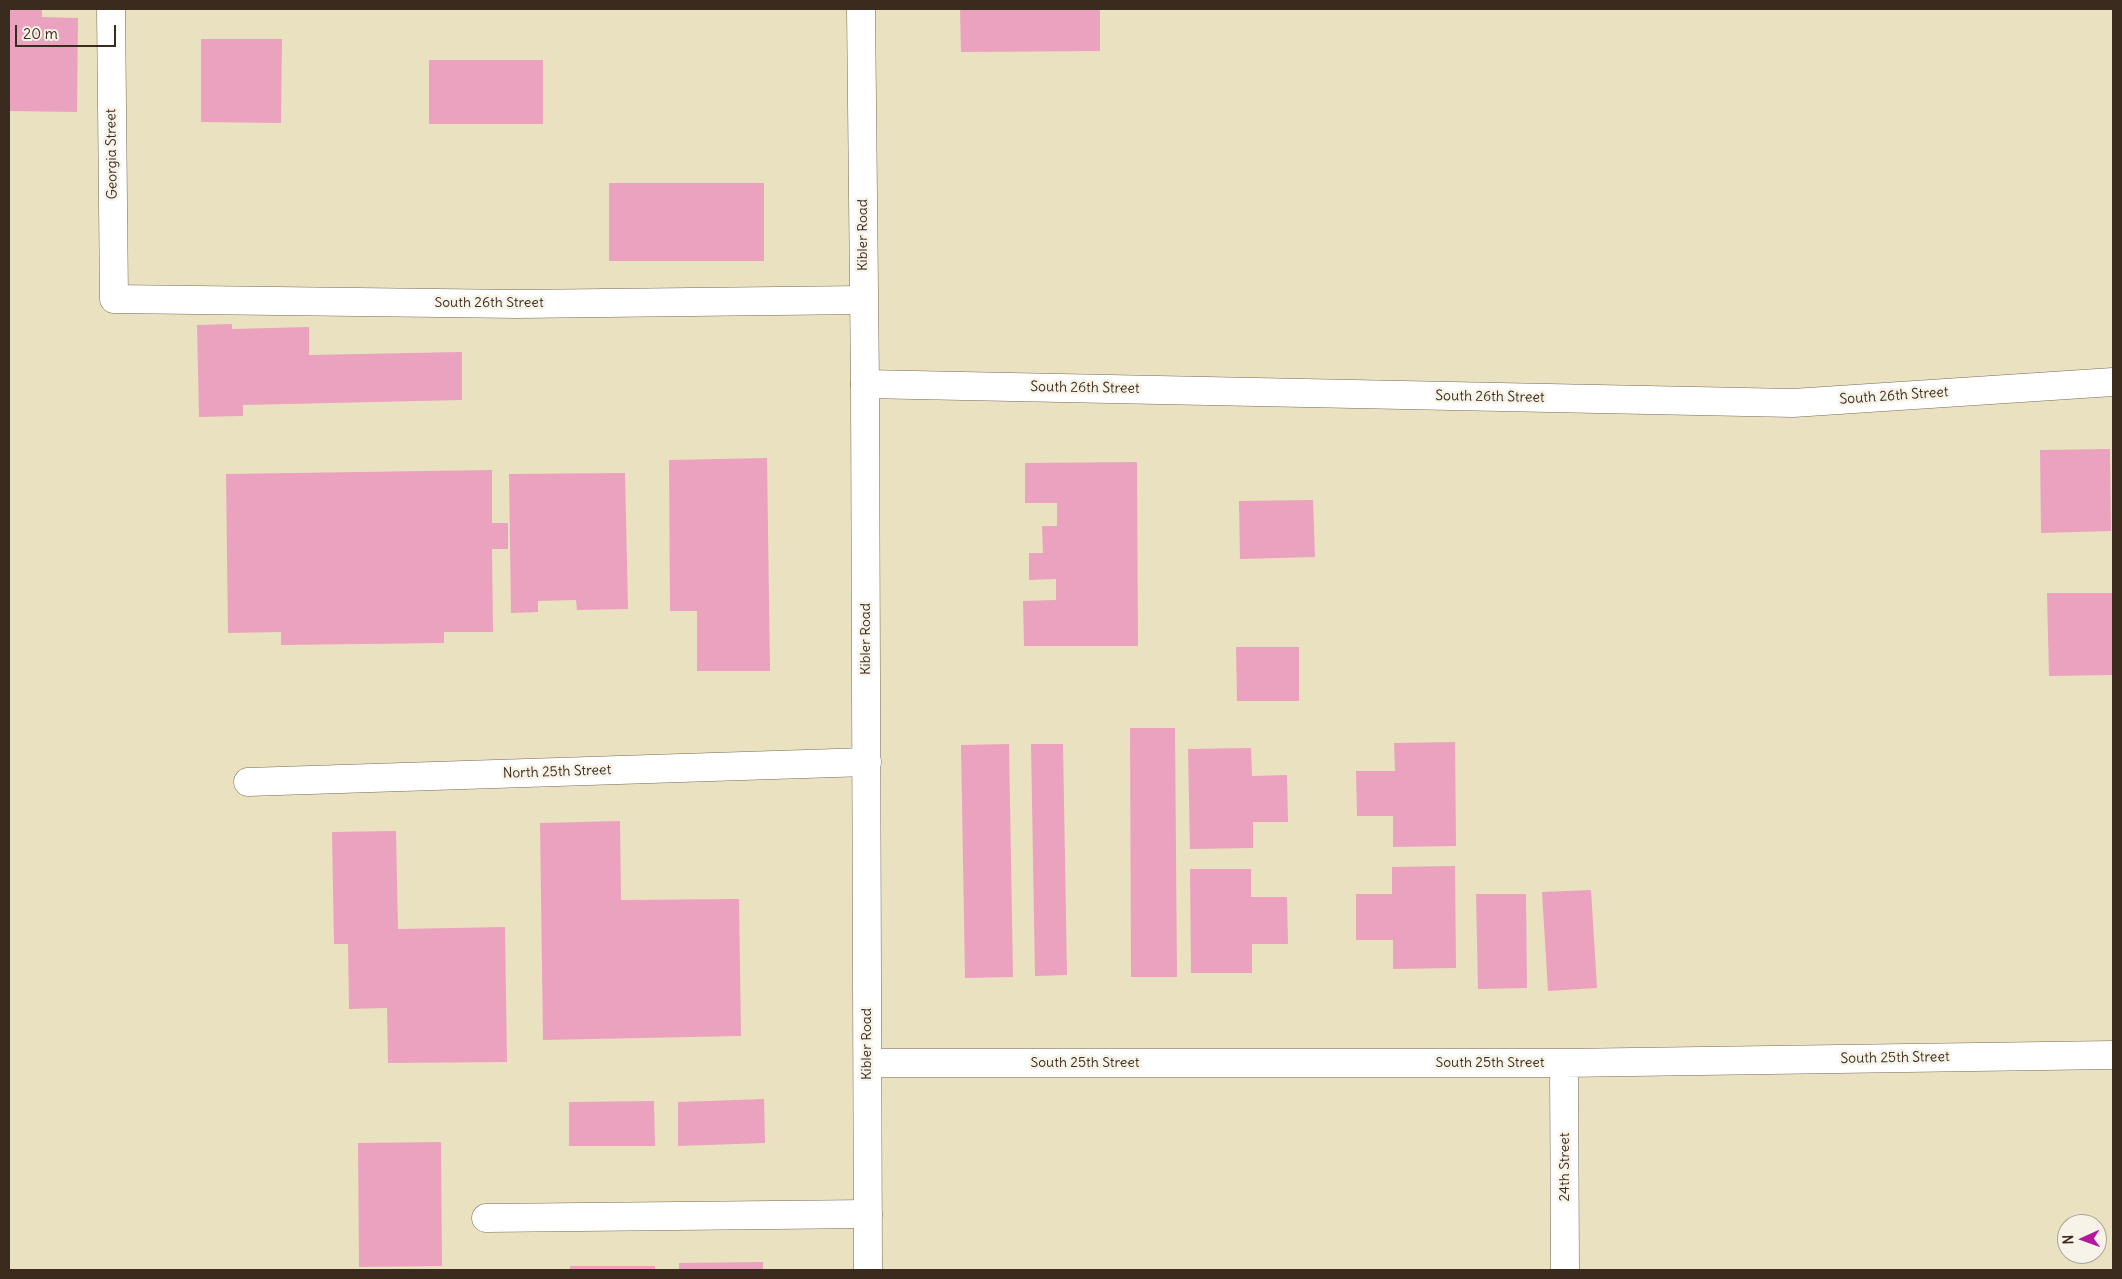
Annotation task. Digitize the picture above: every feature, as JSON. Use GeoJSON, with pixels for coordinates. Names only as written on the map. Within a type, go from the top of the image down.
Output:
{"type":"FeatureCollection","features":[{"type":"Feature","properties":{"kind":"street","name":"Georgia Street"},"geometry":{"type":"LineString","coordinates":[[111,9],[114,299]]}},
{"type":"Feature","properties":{"kind":"street","name":"Kibler Road"},"geometry":{"type":"LineString","coordinates":[[862,9],[868,1270]]}},
{"type":"Feature","properties":{"kind":"street","name":"South 26th Street"},"geometry":{"type":"LineString","coordinates":[[114,299],[519,304],[863,300]]}},
{"type":"Feature","properties":{"kind":"street","name":"South 26th Street"},"geometry":{"type":"LineString","coordinates":[[865,384],[1793,403],[2113,382]]}},
{"type":"Feature","properties":{"kind":"street","name":"North 25th Street"},"geometry":{"type":"LineString","coordinates":[[248,782],[867,762]]}},
{"type":"Feature","properties":{"kind":"street","name":"South 25th Street"},"geometry":{"type":"LineString","coordinates":[[868,1063],[1564,1063],[2113,1055]]}},
{"type":"Feature","properties":{"kind":"street","name":"24th Street"},"geometry":{"type":"LineString","coordinates":[[1564,1063],[1565,1270]]}},
{"type":"Feature","properties":{"kind":"street"},"geometry":{"type":"LineString","coordinates":[[486,1218],[868,1214]]}},
{"type":"Feature","properties":{"kind":"building"},"geometry":{"type":"Polygon","coordinates":[[[9,9],[42,9],[42,17],[78,18],[77,112],[9,111],[9,9]]]}},
{"type":"Feature","properties":{"kind":"building"},"geometry":{"type":"Polygon","coordinates":[[[960,9],[1100,9],[1100,51],[961,52],[960,9]]]}},
{"type":"Feature","properties":{"kind":"building"},"geometry":{"type":"Polygon","coordinates":[[[201,39],[282,39],[281,123],[201,122],[201,39]]]}},
{"type":"Feature","properties":{"kind":"building"},"geometry":{"type":"Polygon","coordinates":[[[429,60],[543,60],[543,124],[429,124],[429,60]]]}},
{"type":"Feature","properties":{"kind":"building"},"geometry":{"type":"Polygon","coordinates":[[[609,183],[764,183],[764,261],[609,261],[609,183]]]}},
{"type":"Feature","properties":{"kind":"building"},"geometry":{"type":"Polygon","coordinates":[[[232,324],[232,329],[309,327],[309,355],[462,352],[462,400],[243,405],[243,416],[199,417],[197,325],[232,324]]]}},
{"type":"Feature","properties":{"kind":"building"},"geometry":{"type":"Polygon","coordinates":[[[2110,449],[2111,531],[2041,533],[2040,450],[2110,449]]]}},
{"type":"Feature","properties":{"kind":"building"},"geometry":{"type":"Polygon","coordinates":[[[767,458],[770,671],[697,671],[697,611],[670,611],[669,460],[767,458]]]}},
{"type":"Feature","properties":{"kind":"building"},"geometry":{"type":"Polygon","coordinates":[[[1137,462],[1138,646],[1024,646],[1023,601],[1056,600],[1056,579],[1029,580],[1029,553],[1043,553],[1042,526],[1057,526],[1057,503],[1025,503],[1025,463],[1137,462]]]}},
{"type":"Feature","properties":{"kind":"building"},"geometry":{"type":"Polygon","coordinates":[[[492,470],[492,523],[508,523],[508,549],[492,549],[493,632],[444,632],[444,643],[281,645],[281,632],[228,633],[226,474],[492,470]]]}},
{"type":"Feature","properties":{"kind":"building"},"geometry":{"type":"Polygon","coordinates":[[[625,473],[628,609],[577,610],[576,600],[538,601],[538,612],[511,613],[509,474],[625,473]]]}},
{"type":"Feature","properties":{"kind":"building"},"geometry":{"type":"Polygon","coordinates":[[[1313,500],[1315,557],[1240,559],[1239,501],[1313,500]]]}},
{"type":"Feature","properties":{"kind":"building"},"geometry":{"type":"Polygon","coordinates":[[[2047,593],[2113,593],[2113,675],[2049,676],[2047,593]]]}},
{"type":"Feature","properties":{"kind":"building"},"geometry":{"type":"Polygon","coordinates":[[[1236,647],[1299,647],[1299,701],[1237,701],[1236,647]]]}},
{"type":"Feature","properties":{"kind":"building"},"geometry":{"type":"Polygon","coordinates":[[[1130,728],[1175,728],[1177,977],[1131,977],[1130,728]]]}},
{"type":"Feature","properties":{"kind":"building"},"geometry":{"type":"Polygon","coordinates":[[[1455,742],[1456,846],[1393,847],[1393,816],[1357,816],[1356,771],[1395,771],[1394,743],[1455,742]]]}},
{"type":"Feature","properties":{"kind":"building"},"geometry":{"type":"Polygon","coordinates":[[[1009,744],[1013,977],[965,978],[961,745],[1009,744]]]}},
{"type":"Feature","properties":{"kind":"building"},"geometry":{"type":"Polygon","coordinates":[[[1031,744],[1063,744],[1067,975],[1035,976],[1031,744]]]}},
{"type":"Feature","properties":{"kind":"building"},"geometry":{"type":"Polygon","coordinates":[[[1251,748],[1252,776],[1287,775],[1288,822],[1253,822],[1253,848],[1190,849],[1188,749],[1251,748]]]}},
{"type":"Feature","properties":{"kind":"building"},"geometry":{"type":"Polygon","coordinates":[[[620,821],[621,900],[739,899],[741,1036],[543,1040],[540,823],[620,821]]]}},
{"type":"Feature","properties":{"kind":"building"},"geometry":{"type":"Polygon","coordinates":[[[396,831],[398,929],[505,927],[507,1062],[388,1063],[387,1008],[349,1009],[348,944],[334,944],[332,832],[396,831]]]}},
{"type":"Feature","properties":{"kind":"building"},"geometry":{"type":"Polygon","coordinates":[[[1455,866],[1456,968],[1393,969],[1393,940],[1356,940],[1356,894],[1392,894],[1392,867],[1455,866]]]}},
{"type":"Feature","properties":{"kind":"building"},"geometry":{"type":"Polygon","coordinates":[[[1190,869],[1251,869],[1251,897],[1287,897],[1288,944],[1252,944],[1252,973],[1191,973],[1190,869]]]}},
{"type":"Feature","properties":{"kind":"building"},"geometry":{"type":"Polygon","coordinates":[[[1591,890],[1597,988],[1548,991],[1542,892],[1591,890]]]}},
{"type":"Feature","properties":{"kind":"building"},"geometry":{"type":"Polygon","coordinates":[[[1476,894],[1526,894],[1527,988],[1478,989],[1476,894]]]}},
{"type":"Feature","properties":{"kind":"building"},"geometry":{"type":"Polygon","coordinates":[[[764,1099],[765,1143],[678,1146],[678,1102],[764,1099]]]}},
{"type":"Feature","properties":{"kind":"building"},"geometry":{"type":"Polygon","coordinates":[[[654,1101],[655,1146],[569,1146],[569,1102],[654,1101]]]}},
{"type":"Feature","properties":{"kind":"building"},"geometry":{"type":"Polygon","coordinates":[[[441,1142],[442,1266],[359,1267],[358,1143],[441,1142]]]}},
{"type":"Feature","properties":{"kind":"building"},"geometry":{"type":"Polygon","coordinates":[[[763,1262],[763,1270],[679,1270],[679,1263],[763,1262]]]}},
{"type":"Feature","properties":{"kind":"building"},"geometry":{"type":"Polygon","coordinates":[[[570,1266],[655,1266],[655,1270],[570,1270],[570,1266]]]}}]}
